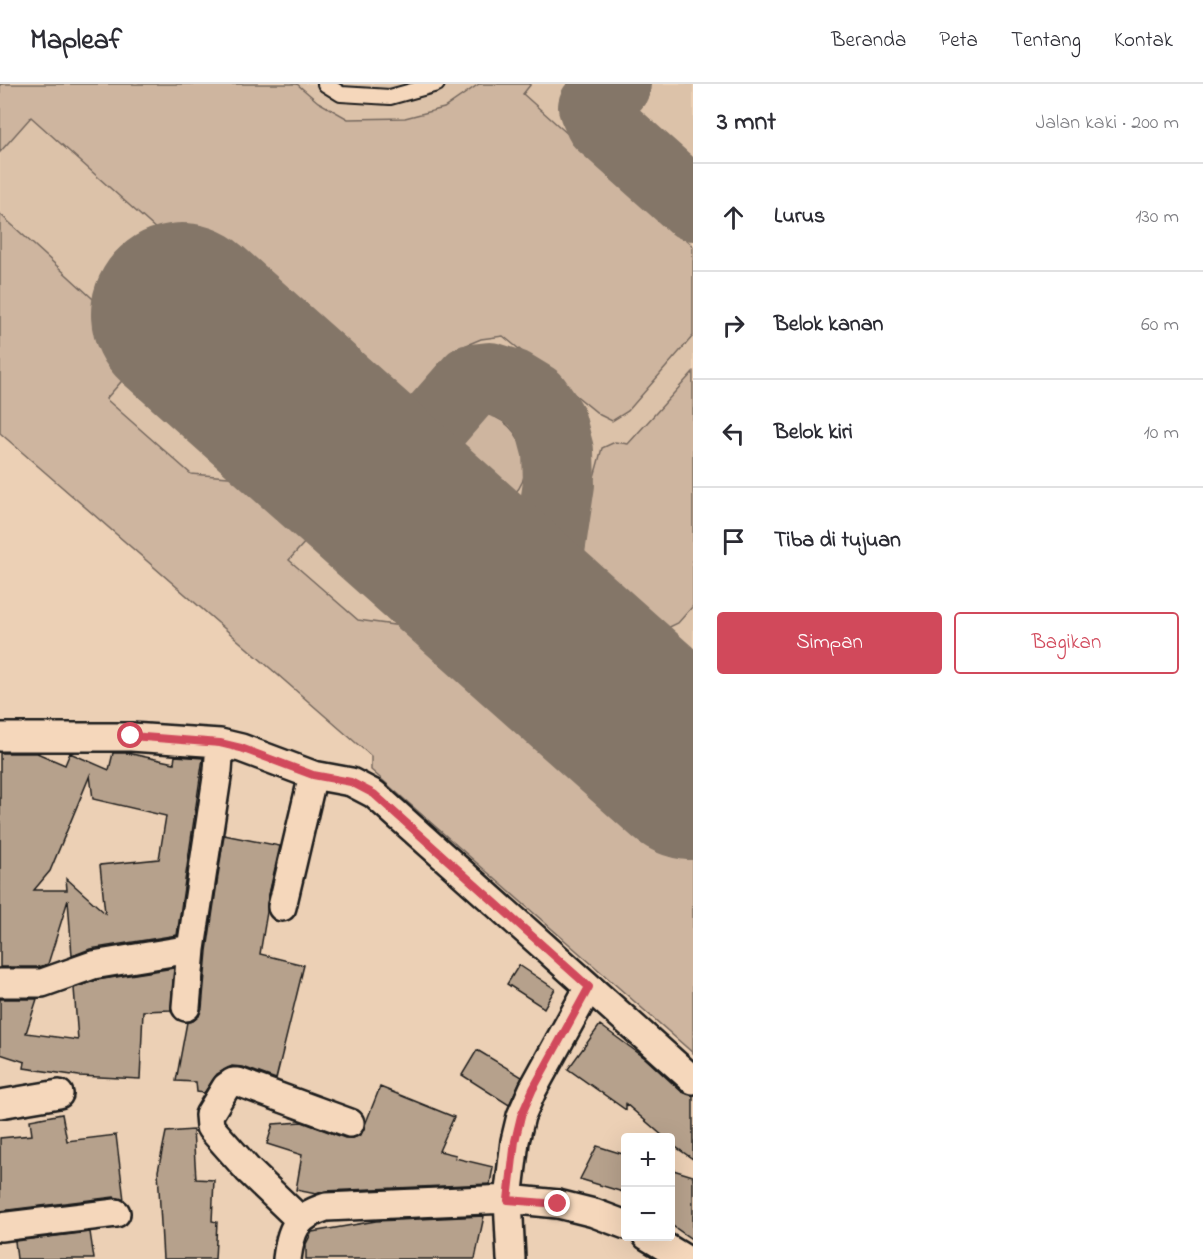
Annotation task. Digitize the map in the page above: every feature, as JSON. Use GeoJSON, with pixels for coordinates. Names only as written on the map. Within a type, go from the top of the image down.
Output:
{"type":"FeatureCollection","features":[{"type":"Feature","properties":{"kind":"street"},"geometry":{"type":"LineString","coordinates":[[0,737],[131,736],[220,743],[241,748],[313,775],[351,782],[374,794],[693,1080]]}},
{"type":"Feature","properties":{"kind":"street"},"geometry":{"type":"LineString","coordinates":[[186,1007],[191,949],[218,771],[220,743]]}},
{"type":"Feature","properties":{"kind":"street"},"geometry":{"type":"LineString","coordinates":[[282,907],[313,775]]}},
{"type":"Feature","properties":{"kind":"street"},"geometry":{"type":"LineString","coordinates":[[0,983],[42,983],[93,965],[191,949]]}},
{"type":"Feature","properties":{"kind":"street"},"geometry":{"type":"LineString","coordinates":[[511,1259],[508,1200],[515,1141],[521,1116],[533,1089],[589,987]]}},
{"type":"Feature","properties":{"kind":"street"},"geometry":{"type":"LineString","coordinates":[[299,1219],[248,1170],[210,1127],[209,1115],[226,1087],[233,1082],[350,1122]]}},
{"type":"Feature","properties":{"kind":"street"},"geometry":{"type":"LineString","coordinates":[[0,1104],[59,1094]]}},
{"type":"Feature","properties":{"kind":"street"},"geometry":{"type":"LineString","coordinates":[[287,1259],[293,1232],[299,1219],[311,1212],[326,1208],[508,1200],[558,1204],[594,1213],[621,1223]]}},
{"type":"Feature","properties":{"kind":"street"},"geometry":{"type":"LineString","coordinates":[[0,1227],[116,1213]]}},
{"type":"Feature","properties":{"kind":"street"},"geometry":{"type":"LineString","coordinates":[[655,1241],[685,1259]]}},
{"type":"Feature","properties":{"kind":"lane"},"geometry":{"type":"LineString","coordinates":[[325,84],[341,94],[390,97],[437,84]]}},
{"type":"Feature","properties":{"kind":"shaded area"},"geometry":{"type":"Polygon","coordinates":[[[0,84],[693,84],[693,1053],[371,770],[371,756],[0,433],[0,84]]]}},
{"type":"Feature","properties":{"kind":"shaded area"},"geometry":{"type":"Polygon","coordinates":[[[0,84],[297,84],[318,102],[348,119],[405,118],[444,108],[479,84],[531,84],[523,94],[693,246],[693,336],[628,411],[612,421],[600,415],[503,336],[481,339],[462,347],[382,432],[31,117],[0,152],[0,84]]]}},
{"type":"Feature","properties":{"kind":"shaded area"},"geometry":{"type":"Polygon","coordinates":[[[0,214],[149,350],[106,399],[191,474],[305,483],[333,511],[289,560],[358,620],[473,636],[693,831],[693,1053],[371,770],[371,756],[0,433],[0,214]]]}},
{"type":"Feature","properties":{"kind":"shaded area"},"geometry":{"type":"Polygon","coordinates":[[[693,372],[693,606],[678,623],[655,634],[630,637],[609,633],[575,603],[580,528],[602,448],[615,442],[628,444],[693,372]]]}},
{"type":"Feature","properties":{"kind":"shaded area"},"geometry":{"type":"Polygon","coordinates":[[[481,414],[497,418],[509,426],[524,453],[525,468],[522,482],[515,493],[494,503],[485,503],[476,499],[442,467],[447,449],[456,433],[466,423],[481,414]]]}},
{"type":"Feature","properties":{"kind":"building"},"geometry":{"type":"Polygon","coordinates":[[[0,753],[37,753],[65,765],[70,753],[109,770],[113,753],[127,753],[174,763],[175,756],[203,758],[177,935],[90,949],[72,956],[68,900],[48,964],[39,967],[0,967],[0,753]],[[90,775],[50,871],[34,890],[67,890],[66,878],[105,913],[100,865],[159,859],[166,816],[93,799],[90,775]]]}},
{"type":"Feature","properties":{"kind":"building"},"geometry":{"type":"Polygon","coordinates":[[[224,835],[280,846],[267,903],[260,954],[304,965],[276,1079],[243,1067],[232,1066],[217,1074],[204,1093],[197,1092],[196,1082],[176,1081],[187,1022],[199,1016],[202,1008],[207,951],[224,835]]]}},
{"type":"Feature","properties":{"kind":"building"},"geometry":{"type":"Polygon","coordinates":[[[519,965],[555,989],[544,1008],[507,984],[519,965]]]}},
{"type":"Feature","properties":{"kind":"building"},"geometry":{"type":"Polygon","coordinates":[[[174,968],[171,1010],[143,1011],[140,1079],[79,1076],[24,1068],[25,1062],[0,1054],[0,999],[37,999],[26,1033],[78,1040],[74,988],[97,980],[174,968]]]}},
{"type":"Feature","properties":{"kind":"building"},"geometry":{"type":"Polygon","coordinates":[[[600,1025],[645,1058],[682,1092],[693,1095],[693,1159],[675,1146],[675,1133],[659,1133],[626,1104],[626,1110],[568,1069],[600,1025]]]}},
{"type":"Feature","properties":{"kind":"building"},"geometry":{"type":"Polygon","coordinates":[[[477,1050],[522,1077],[509,1105],[462,1075],[477,1050]]]}},
{"type":"Feature","properties":{"kind":"building"},"geometry":{"type":"Polygon","coordinates":[[[380,1087],[454,1117],[439,1151],[456,1155],[455,1158],[493,1167],[490,1184],[325,1191],[316,1194],[296,1190],[302,1155],[267,1144],[273,1124],[302,1122],[345,1138],[353,1138],[361,1135],[380,1087]]]}},
{"type":"Feature","properties":{"kind":"building"},"geometry":{"type":"Polygon","coordinates":[[[62,1114],[67,1141],[116,1135],[124,1200],[114,1197],[0,1211],[0,1138],[32,1135],[30,1120],[62,1114]]]}},
{"type":"Feature","properties":{"kind":"building"},"geometry":{"type":"Polygon","coordinates":[[[193,1130],[196,1179],[214,1180],[212,1221],[217,1222],[215,1259],[163,1259],[158,1171],[166,1132],[193,1130]]]}},
{"type":"Feature","properties":{"kind":"building"},"geometry":{"type":"Polygon","coordinates":[[[597,1146],[621,1153],[621,1191],[580,1179],[597,1146]]]}},
{"type":"Feature","properties":{"kind":"building"},"geometry":{"type":"Polygon","coordinates":[[[675,1171],[693,1176],[693,1240],[675,1227],[675,1171]]]}},
{"type":"Feature","properties":{"kind":"building"},"geometry":{"type":"Polygon","coordinates":[[[484,1216],[475,1259],[306,1259],[306,1244],[312,1232],[376,1221],[484,1216]]]}},
{"type":"Feature","properties":{"kind":"building"},"geometry":{"type":"Polygon","coordinates":[[[90,1232],[94,1259],[17,1259],[15,1241],[90,1232]]]}},
{"type":"Feature","properties":{"kind":"taxiway"},"geometry":{"type":"LineString","coordinates":[[615,84],[594,107],[601,123],[693,205]]}},
{"type":"Feature","properties":{"kind":"taxiway"},"geometry":{"type":"LineString","coordinates":[[377,489],[472,380],[490,378],[512,385],[535,399],[550,421],[558,451],[559,484],[537,631]]}},
{"type":"Feature","properties":{"kind":"taxiway"},"geometry":{"type":"LineString","coordinates":[[595,682],[624,693],[641,695],[672,688],[669,712],[677,755]]}},
{"type":"Feature","properties":{"kind":"runway"},"geometry":{"type":"LineString","coordinates":[[182,314],[693,769]]}},
{"type":"Feature","properties":{"kind":"route"},"geometry":{"type":"LineString","coordinates":[[131,736],[220,743],[241,748],[313,775],[351,782],[374,794],[589,987],[533,1089],[521,1116],[515,1141],[508,1200],[558,1204]]}}]}
